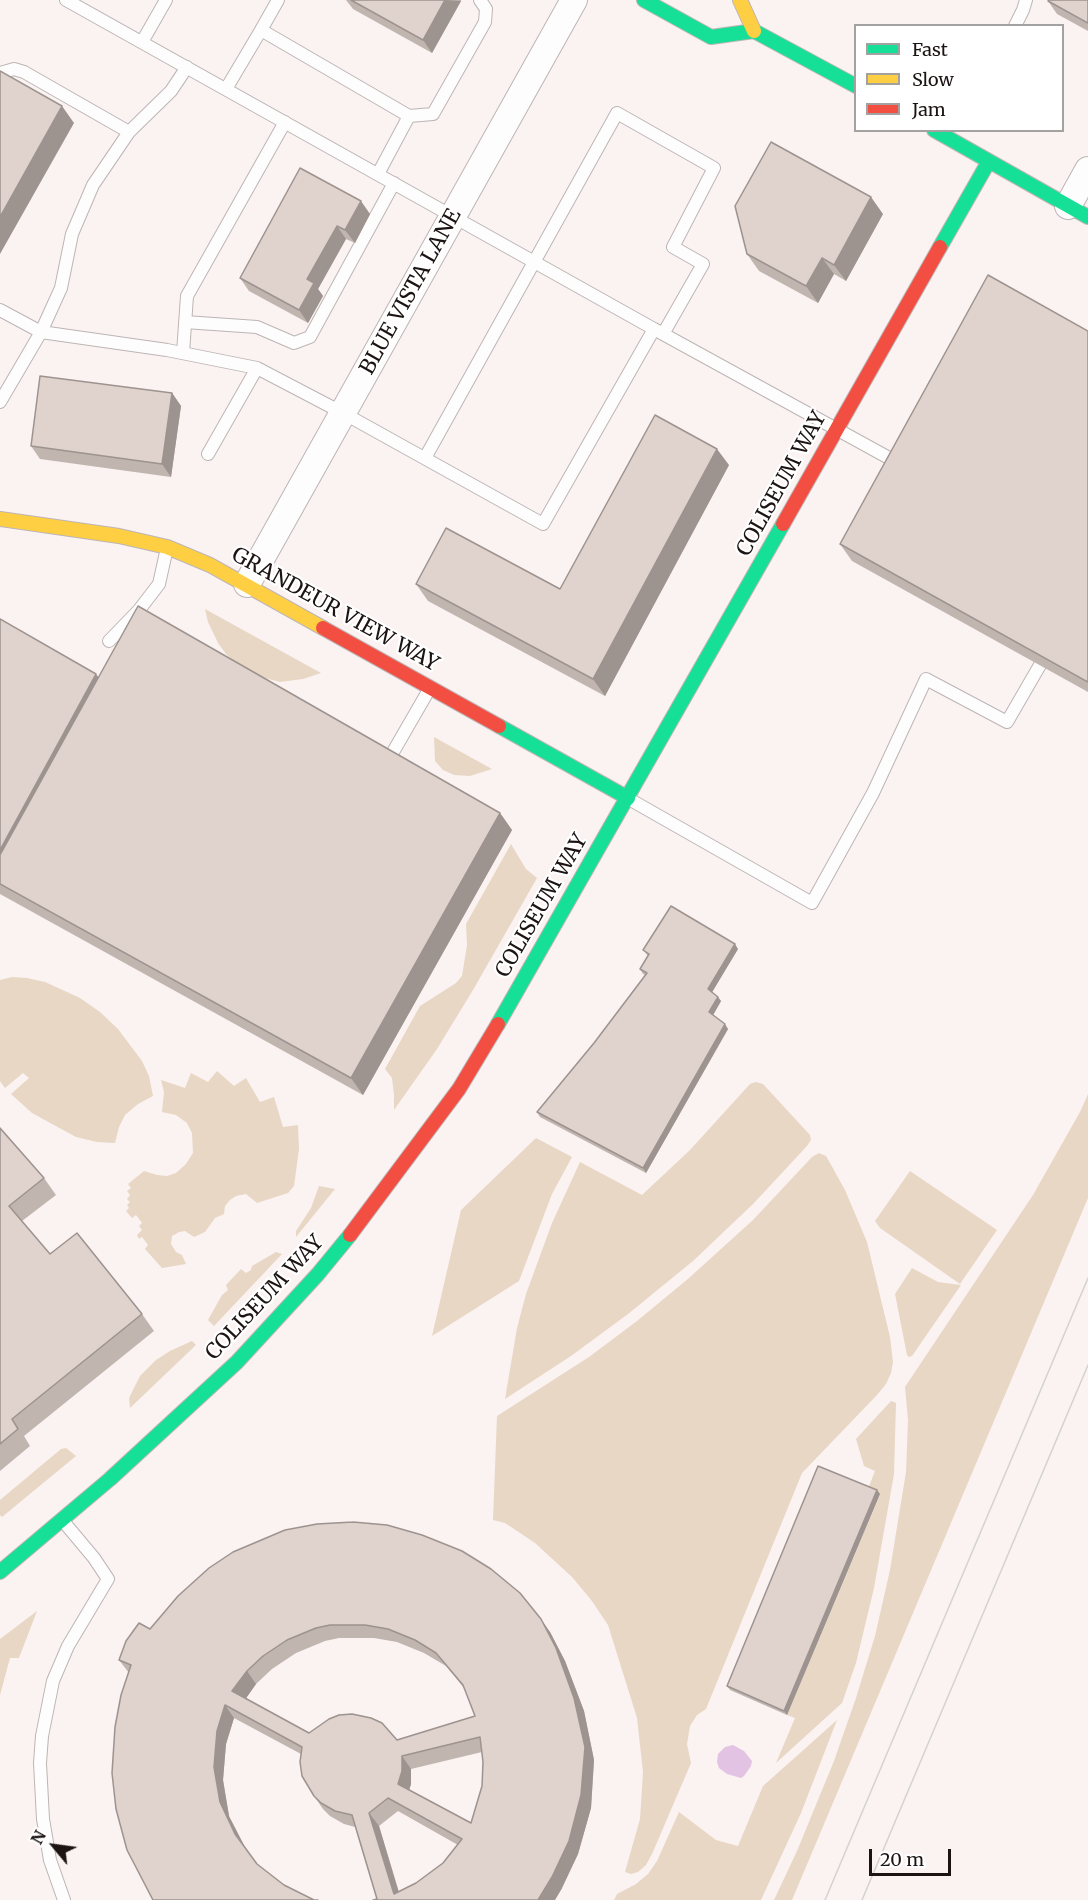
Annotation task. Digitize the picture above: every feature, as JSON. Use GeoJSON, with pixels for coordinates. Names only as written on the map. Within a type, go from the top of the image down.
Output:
{"type":"FeatureCollection","features":[{"type":"Feature","properties":{"kind":"street","name":"BLUE VISTA LANE"},"geometry":{"type":"LineString","coordinates":[[247,585],[574,0]]}},
{"type":"Feature","properties":{"kind":"street"},"geometry":{"type":"LineString","coordinates":[[644,0],[711,37],[754,31],[854,85]]}},
{"type":"Feature","properties":{"kind":"street"},"geometry":{"type":"LineString","coordinates":[[740,0],[754,31]]}},
{"type":"Feature","properties":{"kind":"street"},"geometry":{"type":"LineString","coordinates":[[942,132],[957,136],[989,161],[1078,211],[1088,170]]}},
{"type":"Feature","properties":{"kind":"street","name":"COLISEUM WAY"},"geometry":{"type":"LineString","coordinates":[[0,1572],[110,1479],[237,1362],[318,1274],[363,1219],[459,1089],[519,991],[989,161]]}},
{"type":"Feature","properties":{"kind":"street","name":"GRANDEUR VIEW WAY"},"geometry":{"type":"LineString","coordinates":[[0,519],[120,536],[167,547],[210,565],[628,798]]}},
{"type":"Feature","properties":{"kind":"lane"},"geometry":{"type":"LineString","coordinates":[[66,0],[903,466]]}},
{"type":"Feature","properties":{"kind":"lane"},"geometry":{"type":"LineString","coordinates":[[142,42],[166,0]]}},
{"type":"Feature","properties":{"kind":"lane"},"geometry":{"type":"LineString","coordinates":[[226,89],[278,0]]}},
{"type":"Feature","properties":{"kind":"lane"},"geometry":{"type":"LineString","coordinates":[[261,30],[409,116],[433,114],[485,22],[486,9],[480,0]]}},
{"type":"Feature","properties":{"kind":"lane"},"geometry":{"type":"LineString","coordinates":[[1016,24],[1026,0]]}},
{"type":"Feature","properties":{"kind":"lane"},"geometry":{"type":"LineString","coordinates":[[0,402],[41,332],[61,288],[72,234],[93,185],[129,132],[171,91],[187,67]]}},
{"type":"Feature","properties":{"kind":"lane"},"geometry":{"type":"LineString","coordinates":[[0,73],[14,69],[24,72],[129,132]]}},
{"type":"Feature","properties":{"kind":"lane"},"geometry":{"type":"LineString","coordinates":[[0,310],[41,332],[183,354],[257,369],[344,413],[543,524],[658,331],[703,264],[673,247],[714,168],[617,113],[425,458]]}},
{"type":"Feature","properties":{"kind":"lane"},"geometry":{"type":"LineString","coordinates":[[378,174],[409,116]]}},
{"type":"Feature","properties":{"kind":"lane"},"geometry":{"type":"LineString","coordinates":[[183,354],[187,296],[285,122]]}},
{"type":"Feature","properties":{"kind":"lane"},"geometry":{"type":"LineString","coordinates":[[185,322],[214,322],[257,327],[294,343],[310,337],[394,183]]}},
{"type":"Feature","properties":{"kind":"lane"},"geometry":{"type":"LineString","coordinates":[[208,454],[257,369]]}},
{"type":"Feature","properties":{"kind":"lane"},"geometry":{"type":"LineString","coordinates":[[109,641],[139,610],[159,584],[167,547]]}},
{"type":"Feature","properties":{"kind":"lane"},"geometry":{"type":"LineString","coordinates":[[628,798],[812,903],[873,794],[926,679],[1007,722],[1040,665]]}},
{"type":"Feature","properties":{"kind":"lane"},"geometry":{"type":"LineString","coordinates":[[389,759],[431,687]]}},
{"type":"Feature","properties":{"kind":"lane"},"geometry":{"type":"LineString","coordinates":[[62,1520],[94,1558],[108,1579],[73,1636],[53,1681],[42,1737],[40,1763],[43,1820],[50,1860],[64,1900]]}},
{"type":"Feature","properties":{"kind":"shaded area"},"geometry":{"type":"Polygon","coordinates":[[[205,609],[321,673],[303,679],[280,682],[254,675],[241,668],[218,643],[208,622],[205,609]]]}},
{"type":"Feature","properties":{"kind":"shaded area"},"geometry":{"type":"Polygon","coordinates":[[[434,737],[492,769],[470,776],[454,775],[443,770],[435,761],[434,737]]]}},
{"type":"Feature","properties":{"kind":"shaded area"},"geometry":{"type":"Polygon","coordinates":[[[511,844],[526,869],[537,878],[437,1049],[394,1110],[392,1078],[385,1069],[420,1006],[456,983],[462,976],[467,945],[466,924],[511,844]]]}},
{"type":"Feature","properties":{"kind":"shaded area"},"geometry":{"type":"Polygon","coordinates":[[[12,977],[45,982],[80,998],[118,1029],[142,1061],[149,1076],[153,1096],[138,1104],[125,1115],[115,1143],[76,1137],[32,1113],[11,1094],[29,1078],[23,1073],[5,1088],[0,1081],[0,980],[12,977]]]}},
{"type":"Feature","properties":{"kind":"shaded area"},"geometry":{"type":"Polygon","coordinates":[[[217,1071],[234,1086],[246,1078],[260,1102],[274,1097],[283,1127],[298,1125],[299,1149],[294,1186],[288,1193],[257,1203],[246,1194],[236,1196],[225,1206],[224,1214],[215,1218],[205,1232],[194,1237],[185,1231],[172,1236],[171,1244],[176,1252],[182,1255],[186,1264],[162,1268],[145,1249],[148,1245],[142,1237],[139,1239],[137,1235],[142,1230],[139,1226],[142,1223],[136,1215],[132,1218],[126,1211],[130,1202],[127,1199],[130,1195],[127,1191],[131,1188],[128,1184],[144,1171],[167,1176],[176,1173],[193,1153],[192,1133],[187,1123],[176,1115],[162,1112],[164,1092],[161,1080],[185,1088],[191,1073],[208,1082],[217,1071]]]}},
{"type":"Feature","properties":{"kind":"shaded area"},"geometry":{"type":"Polygon","coordinates":[[[756,1082],[763,1084],[810,1135],[811,1140],[807,1146],[754,1203],[693,1261],[628,1314],[571,1356],[505,1399],[517,1328],[526,1294],[552,1223],[580,1162],[642,1195],[690,1150],[750,1084],[756,1082]]]}},
{"type":"Feature","properties":{"kind":"shaded area"},"geometry":{"type":"Polygon","coordinates":[[[1088,1094],[1088,1198],[792,1900],[774,1900],[834,1761],[875,1636],[890,1570],[906,1472],[908,1420],[905,1387],[1033,1195],[1088,1094]]]}},
{"type":"Feature","properties":{"kind":"shaded area"},"geometry":{"type":"Polygon","coordinates":[[[536,1138],[572,1157],[552,1194],[519,1281],[432,1336],[461,1210],[536,1138]]]}},
{"type":"Feature","properties":{"kind":"shaded area"},"geometry":{"type":"Polygon","coordinates":[[[819,1153],[826,1156],[845,1190],[867,1242],[890,1337],[893,1362],[891,1373],[877,1395],[802,1473],[706,1709],[697,1715],[690,1726],[687,1744],[691,1763],[652,1854],[646,1865],[638,1872],[631,1874],[625,1872],[640,1819],[643,1772],[637,1718],[608,1625],[592,1601],[572,1577],[535,1543],[505,1523],[493,1520],[497,1416],[589,1357],[637,1321],[753,1220],[812,1157],[819,1153]]]}},
{"type":"Feature","properties":{"kind":"shaded area"},"geometry":{"type":"Polygon","coordinates":[[[910,1171],[997,1230],[960,1284],[880,1228],[875,1221],[910,1171]]]}},
{"type":"Feature","properties":{"kind":"shaded area"},"geometry":{"type":"Polygon","coordinates":[[[319,1186],[335,1189],[296,1237],[296,1231],[311,1208],[319,1186]]]}},
{"type":"Feature","properties":{"kind":"shaded area"},"geometry":{"type":"Polygon","coordinates":[[[276,1252],[282,1254],[214,1326],[208,1320],[222,1295],[228,1290],[226,1285],[241,1269],[246,1273],[251,1270],[252,1266],[276,1252]]]}},
{"type":"Feature","properties":{"kind":"shaded area"},"geometry":{"type":"Polygon","coordinates":[[[912,1268],[938,1282],[961,1285],[912,1356],[909,1357],[895,1294],[912,1268]]]}},
{"type":"Feature","properties":{"kind":"shaded area"},"geometry":{"type":"Polygon","coordinates":[[[192,1341],[196,1345],[130,1408],[129,1398],[140,1376],[156,1360],[192,1341]]]}},
{"type":"Feature","properties":{"kind":"shaded area"},"geometry":{"type":"Polygon","coordinates":[[[891,1401],[896,1403],[894,1474],[874,1588],[856,1663],[842,1703],[776,1763],[795,1718],[787,1715],[880,1495],[868,1489],[875,1471],[864,1466],[856,1439],[891,1401]]]}},
{"type":"Feature","properties":{"kind":"shaded area"},"geometry":{"type":"Polygon","coordinates":[[[66,1448],[76,1456],[2,1517],[0,1500],[61,1449],[66,1448]]]}},
{"type":"Feature","properties":{"kind":"shaded area"},"geometry":{"type":"Polygon","coordinates":[[[37,1611],[19,1658],[10,1658],[0,1695],[0,1639],[37,1611]]]}},
{"type":"Feature","properties":{"kind":"shaded area"},"geometry":{"type":"Polygon","coordinates":[[[837,1720],[801,1813],[761,1900],[614,1900],[617,1894],[636,1884],[648,1874],[657,1861],[679,1812],[716,1840],[738,1846],[763,1786],[837,1720]]]}},
{"type":"Feature","properties":{"kind":"shaded area"},"geometry":{"type":"Polygon","coordinates":[[[733,1745],[744,1751],[752,1761],[751,1766],[741,1778],[727,1774],[719,1768],[717,1762],[718,1754],[725,1747],[733,1745]]]}},
{"type":"Feature","properties":{"kind":"building"},"geometry":{"type":"Polygon","coordinates":[[[351,0],[445,0],[423,40],[351,0]]]}},
{"type":"Feature","properties":{"kind":"building"},"geometry":{"type":"Polygon","coordinates":[[[1088,0],[1088,23],[1048,1],[1088,0]]]}},
{"type":"Feature","properties":{"kind":"building"},"geometry":{"type":"Polygon","coordinates":[[[0,71],[62,106],[0,217],[0,71]]]}},
{"type":"Feature","properties":{"kind":"building"},"geometry":{"type":"Polygon","coordinates":[[[771,142],[871,197],[834,265],[822,258],[806,286],[747,254],[735,206],[771,142]]]}},
{"type":"Feature","properties":{"kind":"building"},"geometry":{"type":"Polygon","coordinates":[[[300,168],[361,201],[345,230],[337,226],[307,279],[314,283],[299,310],[240,278],[300,168]]]}},
{"type":"Feature","properties":{"kind":"building"},"geometry":{"type":"Polygon","coordinates":[[[988,275],[1088,331],[1088,682],[840,544],[988,275]]]}},
{"type":"Feature","properties":{"kind":"building"},"geometry":{"type":"Polygon","coordinates":[[[40,376],[172,393],[162,464],[31,446],[40,376]]]}},
{"type":"Feature","properties":{"kind":"building"},"geometry":{"type":"Polygon","coordinates":[[[655,415],[717,449],[593,679],[416,584],[446,528],[560,589],[655,415]]]}},
{"type":"Feature","properties":{"kind":"building"},"geometry":{"type":"Polygon","coordinates":[[[138,606],[500,813],[351,1078],[0,884],[0,855],[138,606]]]}},
{"type":"Feature","properties":{"kind":"building"},"geometry":{"type":"Polygon","coordinates":[[[0,619],[96,674],[0,850],[0,619]]]}},
{"type":"Feature","properties":{"kind":"building"},"geometry":{"type":"Polygon","coordinates":[[[671,906],[735,944],[708,989],[718,997],[709,1012],[725,1024],[643,1168],[537,1112],[594,1043],[647,973],[640,969],[649,954],[643,950],[671,906]]]}},
{"type":"Feature","properties":{"kind":"building"},"geometry":{"type":"Polygon","coordinates":[[[0,1128],[44,1178],[9,1206],[50,1254],[77,1233],[142,1314],[12,1419],[18,1429],[0,1444],[0,1128]]]}},
{"type":"Feature","properties":{"kind":"building"},"geometry":{"type":"Polygon","coordinates":[[[818,1466],[877,1490],[784,1711],[727,1686],[818,1466]]]}},
{"type":"Feature","properties":{"kind":"building"},"geometry":{"type":"Polygon","coordinates":[[[353,1522],[387,1525],[422,1535],[462,1551],[491,1569],[520,1593],[541,1619],[556,1648],[574,1698],[585,1747],[581,1795],[569,1841],[552,1877],[538,1900],[373,1900],[377,1899],[352,1815],[335,1811],[314,1796],[302,1776],[300,1762],[302,1747],[225,1705],[217,1731],[214,1767],[220,1802],[235,1834],[257,1864],[284,1885],[314,1900],[153,1900],[127,1850],[116,1809],[112,1773],[115,1727],[121,1695],[131,1665],[119,1660],[126,1641],[139,1623],[150,1629],[178,1596],[209,1568],[233,1552],[285,1530],[317,1524],[353,1522]],[[330,1625],[287,1640],[263,1656],[247,1671],[232,1691],[309,1733],[329,1719],[352,1714],[382,1723],[397,1740],[475,1716],[463,1685],[436,1653],[415,1640],[388,1629],[365,1625],[330,1625]],[[480,1737],[402,1756],[402,1771],[398,1784],[471,1823],[482,1786],[483,1762],[480,1737]],[[388,1798],[369,1813],[394,1894],[416,1883],[443,1863],[462,1839],[388,1798]]]}},
{"type":"Feature","properties":{"kind":"tram line"},"geometry":{"type":"LineString","coordinates":[[825,1900],[1088,1278]]}},
{"type":"Feature","properties":{"kind":"tram line"},"geometry":{"type":"LineString","coordinates":[[862,1900],[1088,1365]]}},
{"type":"Feature","properties":{"kind":"traffic: fast"},"geometry":{"type":"LineString","coordinates":[[644,0],[711,37],[754,31],[854,85]]}},
{"type":"Feature","properties":{"kind":"traffic: fast"},"geometry":{"type":"LineString","coordinates":[[938,132],[1088,217]]}},
{"type":"Feature","properties":{"kind":"traffic: fast"},"geometry":{"type":"LineString","coordinates":[[940,247],[989,161]]}},
{"type":"Feature","properties":{"kind":"traffic: fast"},"geometry":{"type":"LineString","coordinates":[[498,1024],[783,524]]}},
{"type":"Feature","properties":{"kind":"traffic: fast"},"geometry":{"type":"LineString","coordinates":[[499,726],[628,798]]}},
{"type":"Feature","properties":{"kind":"traffic: fast"},"geometry":{"type":"LineString","coordinates":[[0,1572],[110,1479],[237,1362],[318,1274],[350,1235]]}},
{"type":"Feature","properties":{"kind":"traffic: slow"},"geometry":{"type":"LineString","coordinates":[[740,0],[754,31]]}},
{"type":"Feature","properties":{"kind":"traffic: slow"},"geometry":{"type":"LineString","coordinates":[[0,519],[119,536],[167,547],[210,565],[323,628]]}},
{"type":"Feature","properties":{"kind":"traffic: jam"},"geometry":{"type":"LineString","coordinates":[[783,524],[940,247]]}},
{"type":"Feature","properties":{"kind":"traffic: jam"},"geometry":{"type":"LineString","coordinates":[[323,628],[499,726]]}},
{"type":"Feature","properties":{"kind":"traffic: jam"},"geometry":{"type":"LineString","coordinates":[[350,1235],[459,1089],[498,1024]]}}]}
